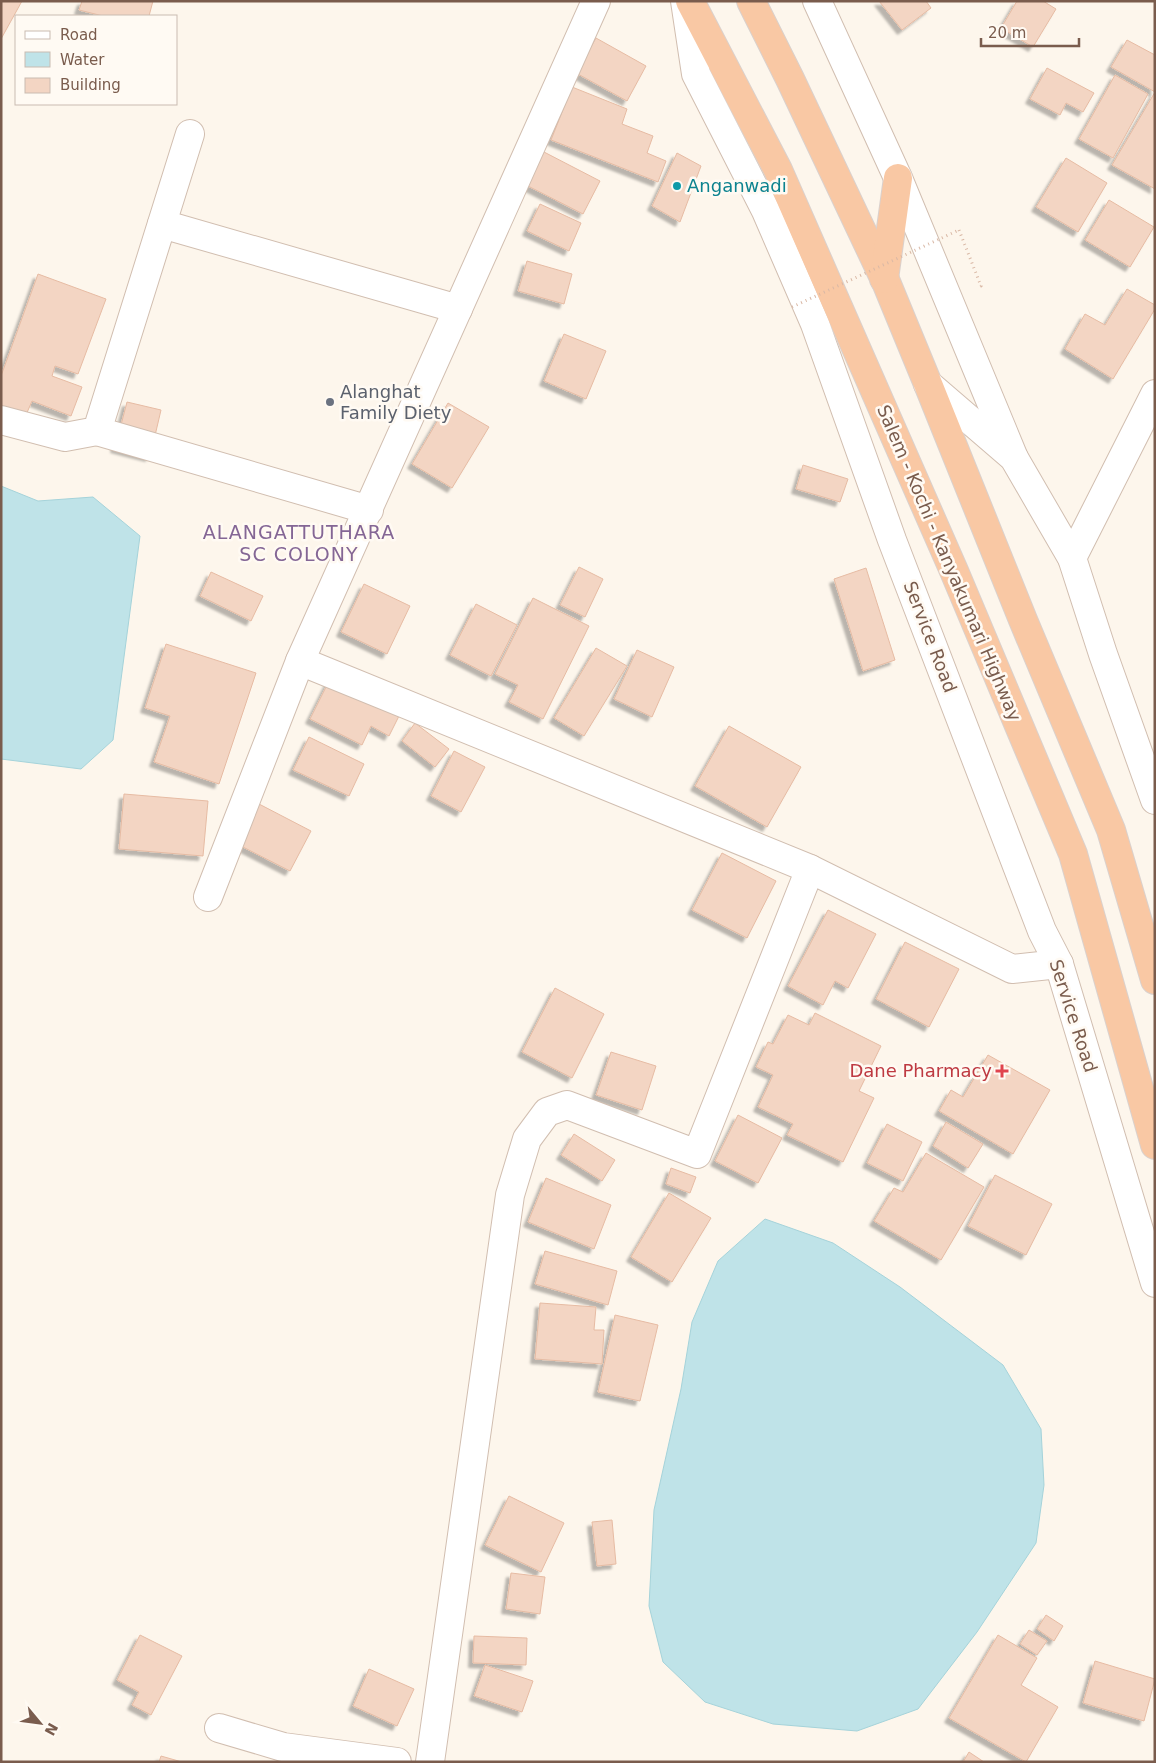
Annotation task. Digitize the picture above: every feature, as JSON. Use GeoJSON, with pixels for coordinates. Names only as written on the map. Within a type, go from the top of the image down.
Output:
{"type":"FeatureCollection","features":[{"type":"Feature","properties":{"kind":"highway","name":"Salem - Kochi - Kanyakumari Highway"},"geometry":{"type":"LineString","coordinates":[[690,1],[778,170],[954,571],[1073,854],[1155,1145]]}},
{"type":"Feature","properties":{"kind":"highway"},"geometry":{"type":"LineString","coordinates":[[751,1],[790,79],[884,279],[928,384],[1023,620],[1111,830],[1155,980]]}},
{"type":"Feature","properties":{"kind":"highway"},"geometry":{"type":"LineString","coordinates":[[884,279],[898,178]]}},
{"type":"Feature","properties":{"kind":"street"},"geometry":{"type":"LineString","coordinates":[[208,897],[300,661],[596,1]]}},
{"type":"Feature","properties":{"kind":"street","name":"Service Road"},"geometry":{"type":"LineString","coordinates":[[685,1],[696,74],[766,212],[815,324],[892,540],[1042,931],[1058,964],[1155,1283]]}},
{"type":"Feature","properties":{"kind":"street"},"geometry":{"type":"LineString","coordinates":[[817,1],[898,178],[1014,458],[1072,558],[1103,654],[1155,800]]}},
{"type":"Feature","properties":{"kind":"street"},"geometry":{"type":"LineString","coordinates":[[97,431],[190,134]]}},
{"type":"Feature","properties":{"kind":"street"},"geometry":{"type":"LineString","coordinates":[[162,224],[458,309]]}},
{"type":"Feature","properties":{"kind":"street"},"geometry":{"type":"LineString","coordinates":[[928,384],[1014,458]]}},
{"type":"Feature","properties":{"kind":"street"},"geometry":{"type":"LineString","coordinates":[[1072,558],[1155,394]]}},
{"type":"Feature","properties":{"kind":"street"},"geometry":{"type":"LineString","coordinates":[[1,420],[65,437],[97,431],[369,510]]}},
{"type":"Feature","properties":{"kind":"street"},"geometry":{"type":"LineString","coordinates":[[300,661],[810,869],[1012,968],[1058,964]]}},
{"type":"Feature","properties":{"kind":"street"},"geometry":{"type":"LineString","coordinates":[[430,1762],[510,1195],[527,1139],[547,1112],[567,1106],[696,1154],[810,869]]}},
{"type":"Feature","properties":{"kind":"street"},"geometry":{"type":"LineString","coordinates":[[219,1728],[283,1747],[398,1762]]}},
{"type":"Feature","properties":{"kind":"path"},"geometry":{"type":"LineString","coordinates":[[792,307],[959,230],[981,286]]}},
{"type":"Feature","properties":{"kind":"water"},"geometry":{"type":"Polygon","coordinates":[[[1,486],[38,501],[93,497],[140,536],[113,740],[81,769],[1,759],[1,486]]]}},
{"type":"Feature","properties":{"kind":"water"},"geometry":{"type":"Polygon","coordinates":[[[765,1219],[833,1243],[900,1287],[1003,1365],[1041,1429],[1044,1485],[1036,1543],[977,1632],[918,1709],[857,1731],[773,1724],[705,1702],[663,1662],[649,1606],[654,1510],[681,1389],[692,1322],[718,1261],[765,1219]]]}},
{"type":"Feature","properties":{"kind":"building"},"geometry":{"type":"Polygon","coordinates":[[[1,1],[22,1],[1,39],[1,1]]]}},
{"type":"Feature","properties":{"kind":"building"},"geometry":{"type":"Polygon","coordinates":[[[82,1],[153,1],[149,15],[99,15],[79,10],[82,1]]]}},
{"type":"Feature","properties":{"kind":"building"},"geometry":{"type":"Polygon","coordinates":[[[879,1],[926,1],[931,8],[902,30],[879,1]]]}},
{"type":"Feature","properties":{"kind":"building"},"geometry":{"type":"Polygon","coordinates":[[[1017,1],[1043,1],[1056,9],[1033,47],[1001,28],[1017,1]]]}},
{"type":"Feature","properties":{"kind":"building"},"geometry":{"type":"Polygon","coordinates":[[[596,38],[646,66],[627,101],[576,73],[596,38]]]}},
{"type":"Feature","properties":{"kind":"building"},"geometry":{"type":"Polygon","coordinates":[[[1127,40],[1155,55],[1155,92],[1111,67],[1127,40]]]}},
{"type":"Feature","properties":{"kind":"building"},"geometry":{"type":"Polygon","coordinates":[[[1047,68],[1094,93],[1083,112],[1066,103],[1060,115],[1030,99],[1047,68]]]}},
{"type":"Feature","properties":{"kind":"building"},"geometry":{"type":"Polygon","coordinates":[[[1115,75],[1148,94],[1113,158],[1079,139],[1115,75]]]}},
{"type":"Feature","properties":{"kind":"building"},"geometry":{"type":"Polygon","coordinates":[[[572,87],[627,109],[622,124],[653,136],[647,153],[666,161],[658,182],[551,140],[572,87]]]}},
{"type":"Feature","properties":{"kind":"building"},"geometry":{"type":"Polygon","coordinates":[[[1155,92],[1155,189],[1112,165],[1155,92]]]}},
{"type":"Feature","properties":{"kind":"building"},"geometry":{"type":"Polygon","coordinates":[[[544,152],[600,181],[583,214],[526,185],[544,152]]]}},
{"type":"Feature","properties":{"kind":"building","name":"Anganwadi"},"geometry":{"type":"Polygon","coordinates":[[[677,153],[701,166],[680,222],[652,206],[677,153]]]}},
{"type":"Feature","properties":{"kind":"building"},"geometry":{"type":"Polygon","coordinates":[[[1066,158],[1107,183],[1078,232],[1036,207],[1066,158]]]}},
{"type":"Feature","properties":{"kind":"building"},"geometry":{"type":"Polygon","coordinates":[[[1109,200],[1154,227],[1130,267],[1085,240],[1109,200]]]}},
{"type":"Feature","properties":{"kind":"building"},"geometry":{"type":"Polygon","coordinates":[[[540,204],[581,223],[569,251],[527,231],[540,204]]]}},
{"type":"Feature","properties":{"kind":"building"},"geometry":{"type":"Polygon","coordinates":[[[527,261],[572,274],[564,304],[518,291],[527,261]]]}},
{"type":"Feature","properties":{"kind":"building"},"geometry":{"type":"Polygon","coordinates":[[[38,274],[106,299],[78,374],[55,366],[52,376],[82,387],[71,416],[32,401],[23,422],[1,414],[1,376],[38,274]]]}},
{"type":"Feature","properties":{"kind":"building"},"geometry":{"type":"Polygon","coordinates":[[[1127,289],[1155,305],[1155,309],[1113,379],[1065,349],[1085,314],[1105,325],[1127,289]]]}},
{"type":"Feature","properties":{"kind":"building"},"geometry":{"type":"Polygon","coordinates":[[[564,334],[606,351],[586,399],[544,381],[564,334]]]}},
{"type":"Feature","properties":{"kind":"building"},"geometry":{"type":"Polygon","coordinates":[[[127,402],[161,410],[150,457],[115,448],[127,402]]]}},
{"type":"Feature","properties":{"kind":"building"},"geometry":{"type":"Polygon","coordinates":[[[448,403],[489,427],[452,488],[412,464],[448,403]]]}},
{"type":"Feature","properties":{"kind":"building"},"geometry":{"type":"Polygon","coordinates":[[[803,465],[848,479],[840,502],[796,489],[803,465]]]}},
{"type":"Feature","properties":{"kind":"building"},"geometry":{"type":"Polygon","coordinates":[[[579,567],[603,579],[585,617],[560,605],[579,567]]]}},
{"type":"Feature","properties":{"kind":"building"},"geometry":{"type":"Polygon","coordinates":[[[866,568],[895,660],[863,671],[834,579],[866,568]]]}},
{"type":"Feature","properties":{"kind":"building"},"geometry":{"type":"Polygon","coordinates":[[[211,572],[263,596],[251,621],[200,596],[211,572]]]}},
{"type":"Feature","properties":{"kind":"building"},"geometry":{"type":"Polygon","coordinates":[[[364,584],[410,606],[387,654],[341,632],[364,584]]]}},
{"type":"Feature","properties":{"kind":"building"},"geometry":{"type":"Polygon","coordinates":[[[533,598],[589,626],[543,719],[509,702],[518,685],[495,674],[533,598]]]}},
{"type":"Feature","properties":{"kind":"building"},"geometry":{"type":"Polygon","coordinates":[[[476,604],[517,625],[491,676],[450,655],[476,604]]]}},
{"type":"Feature","properties":{"kind":"building"},"geometry":{"type":"Polygon","coordinates":[[[166,644],[256,673],[219,784],[154,762],[170,716],[145,708],[166,644]]]}},
{"type":"Feature","properties":{"kind":"building"},"geometry":{"type":"Polygon","coordinates":[[[596,648],[627,666],[584,736],[554,718],[596,648]]]}},
{"type":"Feature","properties":{"kind":"building"},"geometry":{"type":"Polygon","coordinates":[[[637,650],[674,667],[652,717],[614,699],[637,650]]]}},
{"type":"Feature","properties":{"kind":"building"},"geometry":{"type":"Polygon","coordinates":[[[330,679],[400,714],[389,736],[371,726],[362,745],[310,719],[330,679]]]}},
{"type":"Feature","properties":{"kind":"building"},"geometry":{"type":"Polygon","coordinates":[[[415,723],[449,749],[435,767],[402,741],[415,723]]]}},
{"type":"Feature","properties":{"kind":"building"},"geometry":{"type":"Polygon","coordinates":[[[729,726],[801,767],[767,827],[695,786],[729,726]]]}},
{"type":"Feature","properties":{"kind":"building"},"geometry":{"type":"Polygon","coordinates":[[[309,737],[364,764],[349,796],[293,770],[309,737]]]}},
{"type":"Feature","properties":{"kind":"building"},"geometry":{"type":"Polygon","coordinates":[[[454,751],[485,767],[461,812],[431,796],[454,751]]]}},
{"type":"Feature","properties":{"kind":"building"},"geometry":{"type":"Polygon","coordinates":[[[124,794],[208,801],[203,856],[119,849],[124,794]]]}},
{"type":"Feature","properties":{"kind":"building"},"geometry":{"type":"Polygon","coordinates":[[[259,804],[311,831],[290,871],[237,844],[259,804]]]}},
{"type":"Feature","properties":{"kind":"building"},"geometry":{"type":"Polygon","coordinates":[[[722,853],[776,881],[747,938],[692,910],[722,853]]]}},
{"type":"Feature","properties":{"kind":"building"},"geometry":{"type":"Polygon","coordinates":[[[828,910],[876,934],[848,988],[835,981],[823,1005],[788,986],[828,910]]]}},
{"type":"Feature","properties":{"kind":"building"},"geometry":{"type":"Polygon","coordinates":[[[905,942],[959,969],[929,1027],[876,999],[905,942]]]}},
{"type":"Feature","properties":{"kind":"building"},"geometry":{"type":"Polygon","coordinates":[[[555,988],[604,1014],[572,1078],[522,1052],[555,988]]]}},
{"type":"Feature","properties":{"kind":"building"},"geometry":{"type":"Polygon","coordinates":[[[815,1013],[881,1046],[859,1091],[874,1098],[843,1162],[787,1135],[793,1124],[758,1107],[773,1075],[756,1067],[768,1042],[773,1044],[788,1015],[809,1025],[815,1013]]]}},
{"type":"Feature","properties":{"kind":"building"},"geometry":{"type":"Polygon","coordinates":[[[611,1052],[656,1066],[642,1110],[596,1095],[611,1052]]]}},
{"type":"Feature","properties":{"kind":"building"},"geometry":{"type":"Polygon","coordinates":[[[988,1055],[1050,1090],[1013,1154],[939,1111],[951,1090],[963,1097],[988,1055]]]}},
{"type":"Feature","properties":{"kind":"building"},"geometry":{"type":"Polygon","coordinates":[[[738,1115],[782,1138],[758,1183],[715,1161],[738,1115]]]}},
{"type":"Feature","properties":{"kind":"building"},"geometry":{"type":"Polygon","coordinates":[[[946,1122],[983,1144],[968,1168],[933,1146],[946,1122]]]}},
{"type":"Feature","properties":{"kind":"building"},"geometry":{"type":"Polygon","coordinates":[[[887,1124],[922,1142],[903,1181],[867,1163],[887,1124]]]}},
{"type":"Feature","properties":{"kind":"building"},"geometry":{"type":"Polygon","coordinates":[[[574,1134],[615,1160],[602,1181],[561,1155],[574,1134]]]}},
{"type":"Feature","properties":{"kind":"building"},"geometry":{"type":"Polygon","coordinates":[[[926,1153],[984,1187],[941,1260],[874,1221],[894,1188],[903,1192],[926,1153]]]}},
{"type":"Feature","properties":{"kind":"building"},"geometry":{"type":"Polygon","coordinates":[[[671,1168],[696,1177],[690,1193],[666,1184],[671,1168]]]}},
{"type":"Feature","properties":{"kind":"building"},"geometry":{"type":"Polygon","coordinates":[[[995,1175],[1052,1204],[1026,1255],[968,1226],[995,1175]]]}},
{"type":"Feature","properties":{"kind":"building"},"geometry":{"type":"Polygon","coordinates":[[[546,1178],[611,1205],[594,1249],[528,1222],[546,1178]]]}},
{"type":"Feature","properties":{"kind":"building"},"geometry":{"type":"Polygon","coordinates":[[[669,1193],[711,1218],[672,1282],[631,1257],[669,1193]]]}},
{"type":"Feature","properties":{"kind":"building"},"geometry":{"type":"Polygon","coordinates":[[[545,1251],[617,1271],[608,1305],[535,1284],[545,1251]]]}},
{"type":"Feature","properties":{"kind":"building"},"geometry":{"type":"Polygon","coordinates":[[[540,1303],[596,1307],[594,1330],[604,1330],[602,1364],[535,1359],[540,1303]]]}},
{"type":"Feature","properties":{"kind":"building"},"geometry":{"type":"Polygon","coordinates":[[[615,1315],[658,1325],[640,1401],[598,1392],[615,1315]]]}},
{"type":"Feature","properties":{"kind":"building"},"geometry":{"type":"Polygon","coordinates":[[[509,1496],[564,1523],[541,1572],[485,1545],[509,1496]]]}},
{"type":"Feature","properties":{"kind":"building"},"geometry":{"type":"Polygon","coordinates":[[[612,1520],[616,1564],[597,1566],[592,1522],[612,1520]]]}},
{"type":"Feature","properties":{"kind":"building"},"geometry":{"type":"Polygon","coordinates":[[[511,1573],[545,1577],[540,1614],[506,1609],[511,1573]]]}},
{"type":"Feature","properties":{"kind":"building"},"geometry":{"type":"Polygon","coordinates":[[[1046,1615],[1063,1626],[1054,1641],[1037,1629],[1046,1615]]]}},
{"type":"Feature","properties":{"kind":"building"},"geometry":{"type":"Polygon","coordinates":[[[1029,1630],[1047,1641],[1037,1655],[1020,1644],[1029,1630]]]}},
{"type":"Feature","properties":{"kind":"building"},"geometry":{"type":"Polygon","coordinates":[[[140,1635],[182,1656],[151,1715],[132,1705],[139,1692],[117,1680],[140,1635]]]}},
{"type":"Feature","properties":{"kind":"building"},"geometry":{"type":"Polygon","coordinates":[[[998,1635],[1037,1658],[1021,1685],[1058,1707],[1026,1762],[949,1718],[998,1635]]]}},
{"type":"Feature","properties":{"kind":"building"},"geometry":{"type":"Polygon","coordinates":[[[474,1636],[527,1638],[526,1665],[473,1663],[474,1636]]]}},
{"type":"Feature","properties":{"kind":"building"},"geometry":{"type":"Polygon","coordinates":[[[1095,1661],[1155,1679],[1144,1721],[1083,1703],[1095,1661]]]}},
{"type":"Feature","properties":{"kind":"building"},"geometry":{"type":"Polygon","coordinates":[[[485,1665],[533,1681],[522,1712],[474,1696],[485,1665]]]}},
{"type":"Feature","properties":{"kind":"building"},"geometry":{"type":"Polygon","coordinates":[[[369,1669],[414,1689],[397,1726],[353,1706],[369,1669]]]}},
{"type":"Feature","properties":{"kind":"building"},"geometry":{"type":"Polygon","coordinates":[[[969,1752],[984,1762],[963,1762],[969,1752]]]}},
{"type":"Feature","properties":{"kind":"building"},"geometry":{"type":"Polygon","coordinates":[[[161,1756],[182,1762],[159,1762],[161,1756]]]}},
{"type":"Feature","properties":{"kind":"place","name":"Anganwadi"},"geometry":{"type":"Point","coordinates":[677,186]}},
{"type":"Feature","properties":{"kind":"place","name":"Alanghat Family Diety"},"geometry":{"type":"Point","coordinates":[330,402]}},
{"type":"Feature","properties":{"kind":"place","name":"Dane Pharmacy"},"geometry":{"type":"Point","coordinates":[1002,1071]}},
{"type":"Feature","properties":{"kind":"district","name":"ALANGATTUTHARA SC COLONY"},"geometry":{"type":"Point","coordinates":[299,543]}}]}
